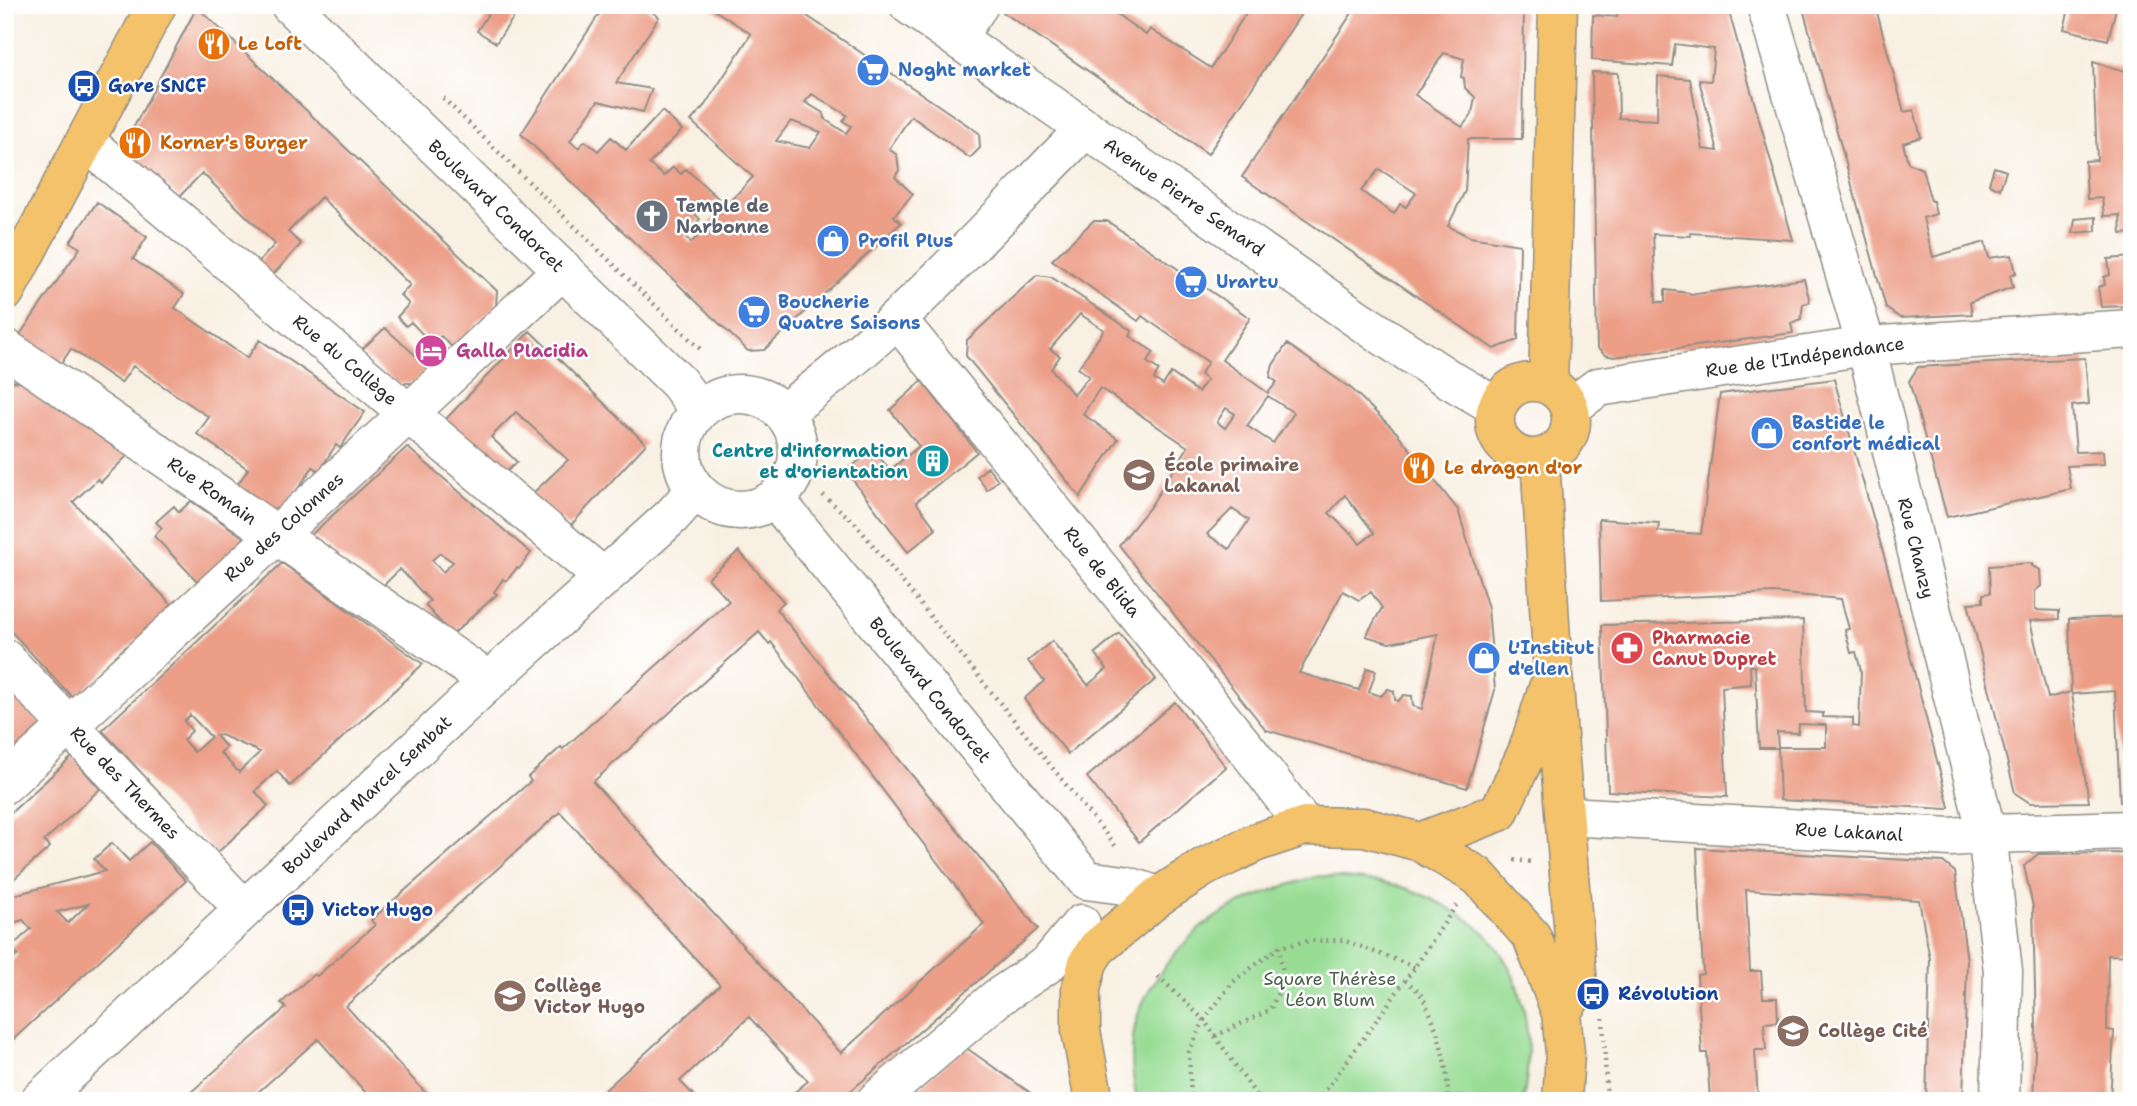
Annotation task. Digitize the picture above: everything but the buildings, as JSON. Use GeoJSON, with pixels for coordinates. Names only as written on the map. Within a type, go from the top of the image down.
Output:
{"type":"FeatureCollection","features":[{"type":"Feature","properties":{"kind":"main road"},"geometry":{"type":"LineString","coordinates":[[5,292],[157,5]]}},
{"type":"Feature","properties":{"kind":"main road"},"geometry":{"type":"LineString","coordinates":[[1558,5],[1559,396],[1572,421],[1562,445],[1552,453],[1527,457],[1504,444],[1497,432],[1497,407],[1513,388],[1524,383],[1559,396]]}},
{"type":"Feature","properties":{"kind":"main road"},"geometry":{"type":"LineString","coordinates":[[1540,457],[1553,673],[1578,987],[1561,1013]]}},
{"type":"Feature","properties":{"kind":"main road"},"geometry":{"type":"LineString","coordinates":[[1420,842],[1499,812],[1528,750],[1553,673]]}},
{"type":"Feature","properties":{"kind":"main road"},"geometry":{"type":"LineString","coordinates":[[1094,1101],[1081,1031],[1081,989],[1088,945],[1204,867],[1246,847],[1305,826],[1364,827],[1420,842],[1478,876],[1532,937],[1561,1013],[1565,1053],[1562,1101]]}},
{"type":"Feature","properties":{"kind":"street","name":"Boulevard Condorcet"},"geometry":{"type":"LineString","coordinates":[[290,5],[678,382],[699,410]]}},
{"type":"Feature","properties":{"kind":"street","name":"Avenue Pierre Semard"},"geometry":{"type":"LineString","coordinates":[[909,5],[1359,320],[1497,407]]}},
{"type":"Feature","properties":{"kind":"street"},"geometry":{"type":"LineString","coordinates":[[957,37],[979,5]]}},
{"type":"Feature","properties":{"kind":"street","name":"Rue Chanzy"},"geometry":{"type":"LineString","coordinates":[[1766,5],[1866,346],[1987,834],[2003,971],[2000,1101]]}},
{"type":"Feature","properties":{"kind":"street"},"geometry":{"type":"LineString","coordinates":[[784,412],[825,382],[898,320],[1086,128]]}},
{"type":"Feature","properties":{"kind":"street","name":"Rue du Collège"},"geometry":{"type":"LineString","coordinates":[[86,142],[604,578]]}},
{"type":"Feature","properties":{"kind":"street","name":"Rue des Colonnes"},"geometry":{"type":"LineString","coordinates":[[5,784],[275,534],[410,415],[563,269]]}},
{"type":"Feature","properties":{"kind":"street","name":"Rue de Blida"},"geometry":{"type":"LineString","coordinates":[[898,320],[1253,757],[1305,826]]}},
{"type":"Feature","properties":{"kind":"street","name":"Rue de l'Indépendance"},"geometry":{"type":"LineString","coordinates":[[1559,396],[1598,387],[1866,346],[2132,329]]}},
{"type":"Feature","properties":{"kind":"street","name":"Rue Romain"},"geometry":{"type":"LineString","coordinates":[[5,348],[489,681]]}},
{"type":"Feature","properties":{"kind":"street"},"geometry":{"type":"LineString","coordinates":[[736,393],[757,395],[784,412],[797,434],[799,458],[785,486],[754,509],[734,510],[718,506],[695,490],[683,467],[681,454],[685,430],[699,410],[721,396],[736,393]]}},
{"type":"Feature","properties":{"kind":"street","name":"Boulevard Condorcet"},"geometry":{"type":"LineString","coordinates":[[785,486],[1086,880]]}},
{"type":"Feature","properties":{"kind":"street","name":"Boulevard Marcel Sembat"},"geometry":{"type":"LineString","coordinates":[[39,1101],[489,681],[673,516],[695,490]]}},
{"type":"Feature","properties":{"kind":"street","name":"Rue des Thermes"},"geometry":{"type":"LineString","coordinates":[[5,659],[244,909]]}},
{"type":"Feature","properties":{"kind":"street","name":"Rue Lakanal"},"geometry":{"type":"LineString","coordinates":[[1566,816],[1951,838],[1987,834],[2132,830]]}},
{"type":"Feature","properties":{"kind":"street"},"geometry":{"type":"LineString","coordinates":[[876,1101],[997,999],[1048,964],[1088,945],[1086,880],[1124,885],[1159,896]]}},
{"type":"Feature","properties":{"kind":"path"},"geometry":{"type":"LineString","coordinates":[[785,486],[855,523],[1121,852]]}},
{"type":"Feature","properties":{"kind":"path"},"geometry":{"type":"LineString","coordinates":[[1318,1101],[1453,912]]}},
{"type":"Feature","properties":{"kind":"path"},"geometry":{"type":"LineString","coordinates":[[1191,1101],[1189,1052],[1204,1020],[1233,982],[1279,947],[1309,941],[1343,940],[1415,967]]}},
{"type":"Feature","properties":{"kind":"path"},"geometry":{"type":"LineString","coordinates":[[1215,1036],[1270,1010],[1284,980],[1279,947]]}},
{"type":"Feature","properties":{"kind":"path"},"geometry":{"type":"LineString","coordinates":[[1158,976],[1204,1020],[1261,1101]]}},
{"type":"Feature","properties":{"kind":"path"},"geometry":{"type":"LineString","coordinates":[[1405,980],[1419,993],[1443,1047],[1449,1093],[1447,1101]]}},
{"type":"Feature","properties":{"kind":"green space","name":"Square Thérèse Léon Blum"},"geometry":{"type":"Polygon","coordinates":[[[1319,876],[1403,887],[1461,916],[1491,938],[1510,968],[1523,1004],[1528,1063],[1523,1101],[1137,1101],[1132,1045],[1139,1011],[1155,981],[1177,951],[1202,927],[1238,904],[1319,876]]]}},
{"type":"Feature","properties":{"kind":"place","name":"Le Loft"},"geometry":{"type":"Point","coordinates":[214,44]}},
{"type":"Feature","properties":{"kind":"place","name":"Noght market"},"geometry":{"type":"Point","coordinates":[873,70]}},
{"type":"Feature","properties":{"kind":"place","name":"Gare SNCF"},"geometry":{"type":"Point","coordinates":[84,86]}},
{"type":"Feature","properties":{"kind":"place","name":"Korner's Burger"},"geometry":{"type":"Point","coordinates":[135,143]}},
{"type":"Feature","properties":{"kind":"place","name":"Temple de Narbonne"},"geometry":{"type":"Point","coordinates":[652,216]}},
{"type":"Feature","properties":{"kind":"place","name":"Profil Plus"},"geometry":{"type":"Point","coordinates":[833,241]}},
{"type":"Feature","properties":{"kind":"place","name":"Urartu"},"geometry":{"type":"Point","coordinates":[1191,282]}},
{"type":"Feature","properties":{"kind":"place","name":"Boucherie Quatre Saisons"},"geometry":{"type":"Point","coordinates":[754,312]}},
{"type":"Feature","properties":{"kind":"place","name":"Galla Placidia"},"geometry":{"type":"Point","coordinates":[431,351]}},
{"type":"Feature","properties":{"kind":"place","name":"Bastide le confort médical"},"geometry":{"type":"Point","coordinates":[1767,433]}},
{"type":"Feature","properties":{"kind":"place","name":"Centre d'information et d'orientation"},"geometry":{"type":"Point","coordinates":[933,461]}},
{"type":"Feature","properties":{"kind":"place","name":"Le dragon d'or"},"geometry":{"type":"Point","coordinates":[1419,468]}},
{"type":"Feature","properties":{"kind":"place","name":"École primaire Lakanal"},"geometry":{"type":"Point","coordinates":[1139,475]}},
{"type":"Feature","properties":{"kind":"place","name":"Pharmacie Canut Dupret"},"geometry":{"type":"Point","coordinates":[1627,648]}},
{"type":"Feature","properties":{"kind":"place","name":"L'Institut d'ellen"},"geometry":{"type":"Point","coordinates":[1484,658]}},
{"type":"Feature","properties":{"kind":"place","name":"Victor Hugo"},"geometry":{"type":"Point","coordinates":[298,910]}},
{"type":"Feature","properties":{"kind":"place","name":"Révolution"},"geometry":{"type":"Point","coordinates":[1593,994]}},
{"type":"Feature","properties":{"kind":"place","name":"Collège Victor Hugo"},"geometry":{"type":"Point","coordinates":[510,996]}},
{"type":"Feature","properties":{"kind":"place","name":"Collège Cité"},"geometry":{"type":"Point","coordinates":[1793,1031]}}]}
